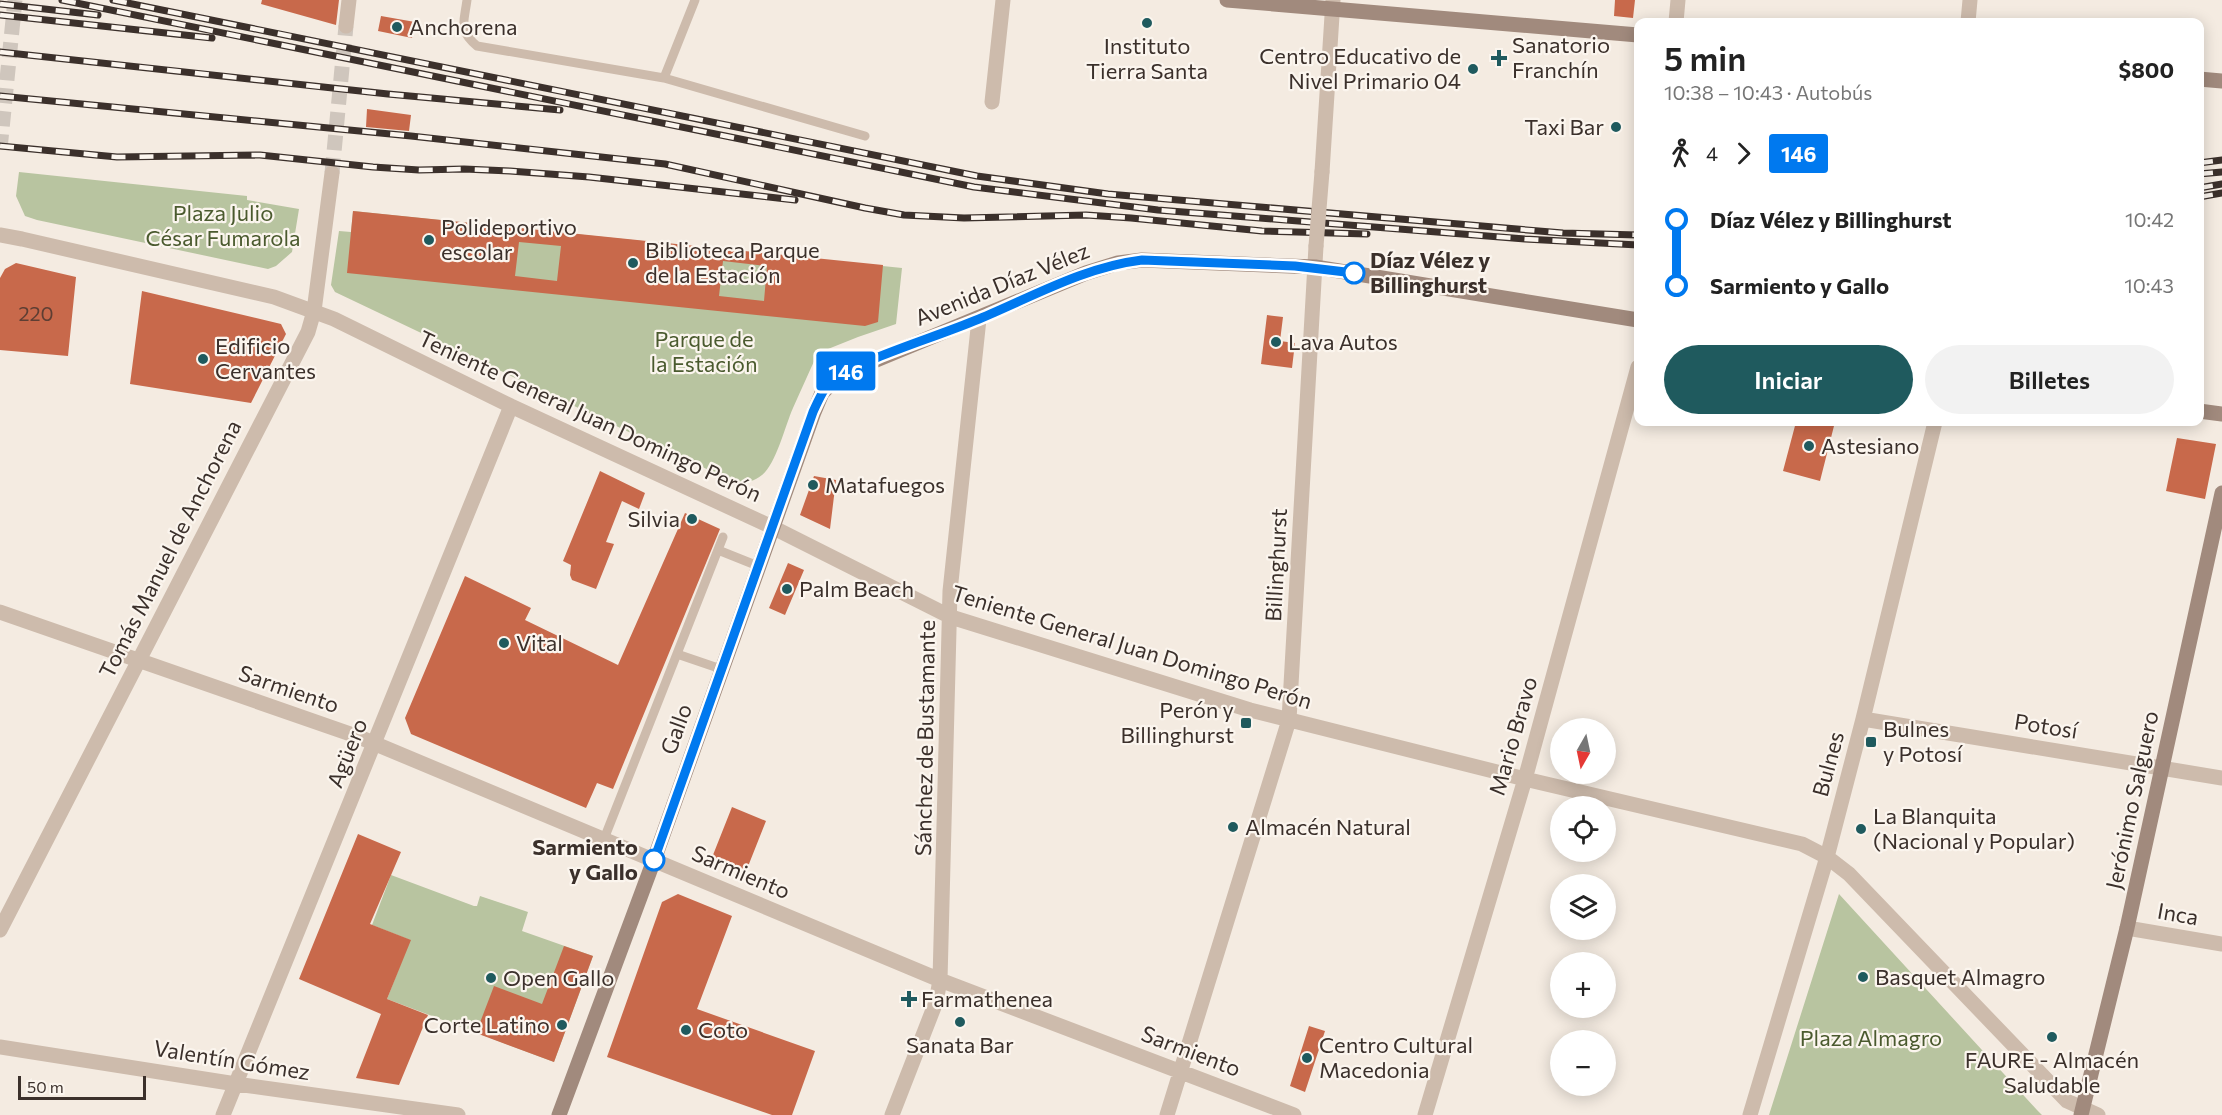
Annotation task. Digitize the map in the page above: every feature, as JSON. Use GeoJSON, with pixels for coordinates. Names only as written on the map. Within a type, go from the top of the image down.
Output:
{"type":"FeatureCollection","features":[{"type":"Feature","properties":{"kind":"main road"},"geometry":{"type":"LineString","coordinates":[[1227,0],[1332,4],[1634,35]]}},
{"type":"Feature","properties":{"kind":"main road"},"geometry":{"type":"LineString","coordinates":[[2204,79],[2222,81]]}},
{"type":"Feature","properties":{"kind":"main road","name":"Avenida Díaz Vélez"},"geometry":{"type":"LineString","coordinates":[[850,369],[979,319],[1086,273],[1118,263],[1142,260],[1315,267],[1634,319]]}},
{"type":"Feature","properties":{"kind":"main road","name":"Gallo"},"geometry":{"type":"LineString","coordinates":[[559,1115],[654,860],[822,393],[834,379],[850,369]]}},
{"type":"Feature","properties":{"kind":"main road"},"geometry":{"type":"LineString","coordinates":[[2204,412],[2222,414]]}},
{"type":"Feature","properties":{"kind":"main road","name":"Jerónimo Salguero"},"geometry":{"type":"LineString","coordinates":[[2082,1112],[2127,928],[2222,493]]}},
{"type":"Feature","properties":{"kind":"street"},"geometry":{"type":"LineString","coordinates":[[346,26],[350,0]]}},
{"type":"Feature","properties":{"kind":"street"},"geometry":{"type":"LineString","coordinates":[[992,102],[1003,0]]}},
{"type":"Feature","properties":{"kind":"street"},"geometry":{"type":"LineString","coordinates":[[1676,18],[1678,0]]}},
{"type":"Feature","properties":{"kind":"street"},"geometry":{"type":"LineString","coordinates":[[1968,18],[1970,0]]}},
{"type":"Feature","properties":{"kind":"street","name":"Billinghurst"},"geometry":{"type":"LineString","coordinates":[[1167,1115],[1289,720],[1332,4]]}},
{"type":"Feature","properties":{"kind":"street","name":"Tomás Manuel de Anchorena"},"geometry":{"type":"LineString","coordinates":[[0,930],[308,332],[314,310],[332,173]]}},
{"type":"Feature","properties":{"kind":"street","name":"Teniente General Juan Domingo Perón"},"geometry":{"type":"LineString","coordinates":[[0,235],[22,238],[274,297],[314,310],[772,528],[951,617],[1251,710],[1525,779],[1802,844],[1827,857],[1857,882],[2067,1101],[2082,1112],[2098,1115]]}},
{"type":"Feature","properties":{"kind":"street","name":"Sánchez de Bustamante"},"geometry":{"type":"LineString","coordinates":[[892,1115],[936,1002],[940,980],[950,591],[979,319]]}},
{"type":"Feature","properties":{"kind":"street","name":"Mario Bravo"},"geometry":{"type":"LineString","coordinates":[[1425,1115],[1525,779],[1634,382]]}},
{"type":"Feature","properties":{"kind":"street","name":"Agüero"},"geometry":{"type":"LineString","coordinates":[[223,1115],[512,406]]}},
{"type":"Feature","properties":{"kind":"street","name":"Bulnes"},"geometry":{"type":"LineString","coordinates":[[1750,1115],[1827,857],[1934,426]]}},
{"type":"Feature","properties":{"kind":"street","name":"Sarmiento"},"geometry":{"type":"LineString","coordinates":[[0,612],[375,743],[940,980],[1294,1115]]}},
{"type":"Feature","properties":{"kind":"street","name":"Potosí"},"geometry":{"type":"LineString","coordinates":[[1863,719],[2222,778]]}},
{"type":"Feature","properties":{"kind":"street","name":"Inca"},"geometry":{"type":"LineString","coordinates":[[2127,928],[2222,944]]}},
{"type":"Feature","properties":{"kind":"street","name":"Valentín Gómez"},"geometry":{"type":"LineString","coordinates":[[0,1047],[236,1084],[458,1115]]}},
{"type":"Feature","properties":{"kind":"lane"},"geometry":{"type":"LineString","coordinates":[[467,0],[463,27],[466,37],[477,46],[664,78],[865,136]]}},
{"type":"Feature","properties":{"kind":"lane"},"geometry":{"type":"LineString","coordinates":[[664,78],[695,0]]}},
{"type":"Feature","properties":{"kind":"lane"},"geometry":{"type":"LineString","coordinates":[[604,839],[723,537]]}},
{"type":"Feature","properties":{"kind":"lane"},"geometry":{"type":"LineString","coordinates":[[718,550],[758,566]]}},
{"type":"Feature","properties":{"kind":"lane"},"geometry":{"type":"LineString","coordinates":[[677,654],[722,669]]}},
{"type":"Feature","properties":{"kind":"green space","name":"Plaza Julio César Fumarola"},"geometry":{"type":"Polygon","coordinates":[[[19,172],[247,196],[247,200],[299,209],[292,252],[276,266],[268,269],[37,220],[25,216],[16,196],[19,172]]]}},
{"type":"Feature","properties":{"kind":"green space","name":"Parque de la Estación"},"geometry":{"type":"Polygon","coordinates":[[[353,211],[902,268],[896,324],[818,353],[767,470],[756,479],[736,483],[335,292],[331,285],[339,231],[351,232],[353,211]]]}},
{"type":"Feature","properties":{"kind":"green space","name":"Open Gallo"},"geometry":{"type":"Polygon","coordinates":[[[391,875],[474,906],[477,906],[480,896],[528,912],[522,931],[593,956],[554,1062],[387,999],[410,940],[372,925],[391,875]]]}},
{"type":"Feature","properties":{"kind":"green space","name":"Plaza Almagro"},"geometry":{"type":"Polygon","coordinates":[[[1839,894],[2037,1110],[2042,1115],[1769,1115],[1839,894]]]}},
{"type":"Feature","properties":{"kind":"building"},"geometry":{"type":"Polygon","coordinates":[[[262,0],[339,0],[336,25],[261,4],[262,0]]]}},
{"type":"Feature","properties":{"kind":"building"},"geometry":{"type":"Polygon","coordinates":[[[1615,0],[1635,0],[1633,18],[1614,16],[1615,0]]]}},
{"type":"Feature","properties":{"kind":"building","name":"Anchorena"},"geometry":{"type":"Polygon","coordinates":[[[381,16],[415,22],[412,38],[378,31],[381,16]]]}},
{"type":"Feature","properties":{"kind":"building"},"geometry":{"type":"Polygon","coordinates":[[[367,109],[411,115],[409,131],[366,127],[367,109]]]}},
{"type":"Feature","properties":{"kind":"building"},"geometry":{"type":"Polygon","coordinates":[[[353,211],[883,265],[878,322],[865,326],[347,273],[353,211]],[[519,242],[515,276],[557,281],[561,246],[519,242]],[[723,261],[719,296],[764,301],[767,266],[723,261]]]}},
{"type":"Feature","properties":{"kind":"building"},"geometry":{"type":"Polygon","coordinates":[[[16,263],[76,277],[68,356],[0,350],[0,278],[5,269],[16,263]]]}},
{"type":"Feature","properties":{"kind":"building","name":"Edificio Cervantes"},"geometry":{"type":"Polygon","coordinates":[[[142,291],[281,324],[286,334],[251,403],[130,384],[142,291]]]}},
{"type":"Feature","properties":{"kind":"building","name":"Lava Autos"},"geometry":{"type":"Polygon","coordinates":[[[1267,315],[1283,317],[1280,341],[1295,343],[1292,368],[1261,364],[1267,315]]]}},
{"type":"Feature","properties":{"kind":"building","name":"Astesiano"},"geometry":{"type":"Polygon","coordinates":[[[1795,426],[1834,426],[1820,481],[1783,471],[1795,426]]]}},
{"type":"Feature","properties":{"kind":"building"},"geometry":{"type":"Polygon","coordinates":[[[2177,438],[2216,444],[2205,499],[2166,491],[2177,438]]]}},
{"type":"Feature","properties":{"kind":"building"},"geometry":{"type":"Polygon","coordinates":[[[600,471],[645,493],[639,509],[622,501],[606,542],[614,544],[596,589],[572,580],[571,565],[563,561],[600,471]]]}},
{"type":"Feature","properties":{"kind":"building"},"geometry":{"type":"Polygon","coordinates":[[[814,476],[836,480],[830,529],[800,515],[814,476]]]}},
{"type":"Feature","properties":{"kind":"building","name":"Vital"},"geometry":{"type":"Polygon","coordinates":[[[685,513],[720,529],[613,789],[597,783],[586,808],[411,734],[405,718],[465,576],[531,608],[525,620],[618,665],[685,513]]]}},
{"type":"Feature","properties":{"kind":"building","name":"Palm Beach"},"geometry":{"type":"Polygon","coordinates":[[[788,563],[804,570],[785,615],[769,608],[788,563]]]}},
{"type":"Feature","properties":{"kind":"building"},"geometry":{"type":"Polygon","coordinates":[[[732,807],[766,821],[745,874],[711,860],[732,807]]]}},
{"type":"Feature","properties":{"kind":"building"},"geometry":{"type":"Polygon","coordinates":[[[358,834],[401,852],[370,924],[411,940],[387,999],[428,1015],[399,1085],[356,1078],[381,1014],[299,979],[358,834]]]}},
{"type":"Feature","properties":{"kind":"building","name":"Coto"},"geometry":{"type":"Polygon","coordinates":[[[678,894],[732,916],[697,1009],[815,1051],[792,1115],[772,1115],[607,1057],[662,902],[678,894]]]}},
{"type":"Feature","properties":{"kind":"building"},"geometry":{"type":"Polygon","coordinates":[[[564,946],[593,956],[554,1062],[476,1033],[494,986],[542,1004],[564,946]]]}},
{"type":"Feature","properties":{"kind":"building","name":"Centro Cultural Macedonia"},"geometry":{"type":"Polygon","coordinates":[[[1309,1026],[1325,1031],[1305,1092],[1290,1086],[1309,1026]]]}},
{"type":"Feature","properties":{"kind":"tunnel"},"geometry":{"type":"LineString","coordinates":[[0,149],[15,0]]}},
{"type":"Feature","properties":{"kind":"tunnel"},"geometry":{"type":"LineString","coordinates":[[332,173],[346,26]]}},
{"type":"Feature","properties":{"kind":"railway"},"geometry":{"type":"LineString","coordinates":[[62,0],[974,187],[1158,210],[1525,239],[1634,245]]}},
{"type":"Feature","properties":{"kind":"railway"},"geometry":{"type":"LineString","coordinates":[[113,0],[977,176],[1108,194],[1563,233],[1634,235]]}},
{"type":"Feature","properties":{"kind":"railway"},"geometry":{"type":"LineString","coordinates":[[0,4],[98,15]]}},
{"type":"Feature","properties":{"kind":"railway"},"geometry":{"type":"LineString","coordinates":[[0,15],[212,38]]}},
{"type":"Feature","properties":{"kind":"railway"},"geometry":{"type":"LineString","coordinates":[[0,52],[388,94],[560,110]]}},
{"type":"Feature","properties":{"kind":"railway"},"geometry":{"type":"LineString","coordinates":[[0,96],[411,136],[665,164],[904,215],[964,218],[1086,215],[1262,231],[1367,234]]}},
{"type":"Feature","properties":{"kind":"railway"},"geometry":{"type":"LineString","coordinates":[[0,146],[117,157],[260,155],[419,170],[510,171],[589,177],[795,200]]}},
{"type":"Feature","properties":{"kind":"railway"},"geometry":{"type":"LineString","coordinates":[[2204,162],[2222,160]]}},
{"type":"Feature","properties":{"kind":"railway"},"geometry":{"type":"LineString","coordinates":[[2204,174],[2222,172]]}},
{"type":"Feature","properties":{"kind":"railway"},"geometry":{"type":"LineString","coordinates":[[2204,187],[2222,184]]}},
{"type":"Feature","properties":{"kind":"railway"},"geometry":{"type":"LineString","coordinates":[[2204,196],[2222,193]]}},
{"type":"Feature","properties":{"kind":"bus line","name":"146"},"geometry":{"type":"LineString","coordinates":[[654,860],[813,412],[822,393],[834,379],[850,369],[891,352],[979,319],[1086,273],[1118,263],[1142,260],[1295,266],[1354,273]]}},
{"type":"Feature","properties":{"kind":"place","name":"Instituto Tierra Santa"},"geometry":{"type":"Point","coordinates":[1147,23]}},
{"type":"Feature","properties":{"kind":"place","name":"Anchorena"},"geometry":{"type":"Point","coordinates":[397,27]}},
{"type":"Feature","properties":{"kind":"place","name":"Sanatorio Franchín"},"geometry":{"type":"Point","coordinates":[1499,58]}},
{"type":"Feature","properties":{"kind":"place","name":"Centro Educativo de Nivel Primario 04"},"geometry":{"type":"Point","coordinates":[1473,69]}},
{"type":"Feature","properties":{"kind":"place","name":"Taxi Bar"},"geometry":{"type":"Point","coordinates":[1616,127]}},
{"type":"Feature","properties":{"kind":"place","name":"Polideportivo escolar"},"geometry":{"type":"Point","coordinates":[429,240]}},
{"type":"Feature","properties":{"kind":"place","name":"Biblioteca Parque de la Estación"},"geometry":{"type":"Point","coordinates":[633,263]}},
{"type":"Feature","properties":{"kind":"place","name":"Díaz Vélez y Billinghurst"},"geometry":{"type":"Point","coordinates":[1354,273]}},
{"type":"Feature","properties":{"kind":"place","name":"Lava Autos"},"geometry":{"type":"Point","coordinates":[1276,342]}},
{"type":"Feature","properties":{"kind":"place","name":"Edificio Cervantes"},"geometry":{"type":"Point","coordinates":[203,359]}},
{"type":"Feature","properties":{"kind":"place","name":"Astesiano"},"geometry":{"type":"Point","coordinates":[1809,446]}},
{"type":"Feature","properties":{"kind":"place","name":"Matafuegos"},"geometry":{"type":"Point","coordinates":[813,485]}},
{"type":"Feature","properties":{"kind":"place","name":"Silvia"},"geometry":{"type":"Point","coordinates":[692,519]}},
{"type":"Feature","properties":{"kind":"place","name":"Palm Beach"},"geometry":{"type":"Point","coordinates":[787,589]}},
{"type":"Feature","properties":{"kind":"place","name":"Vital"},"geometry":{"type":"Point","coordinates":[504,643]}},
{"type":"Feature","properties":{"kind":"place","name":"Perón y Billinghurst"},"geometry":{"type":"Point","coordinates":[1246,723]}},
{"type":"Feature","properties":{"kind":"place","name":"Bulnes y Potosí"},"geometry":{"type":"Point","coordinates":[1871,742]}},
{"type":"Feature","properties":{"kind":"place","name":"Almacén Natural"},"geometry":{"type":"Point","coordinates":[1233,827]}},
{"type":"Feature","properties":{"kind":"place","name":"La Blanquita (Nacional y Popular)"},"geometry":{"type":"Point","coordinates":[1861,829]}},
{"type":"Feature","properties":{"kind":"place","name":"Sarmiento y Gallo"},"geometry":{"type":"Point","coordinates":[654,860]}},
{"type":"Feature","properties":{"kind":"place","name":"Basquet Almagro"},"geometry":{"type":"Point","coordinates":[1863,977]}},
{"type":"Feature","properties":{"kind":"place","name":"Open Gallo"},"geometry":{"type":"Point","coordinates":[491,978]}},
{"type":"Feature","properties":{"kind":"place","name":"Farmathenea"},"geometry":{"type":"Point","coordinates":[909,999]}},
{"type":"Feature","properties":{"kind":"place","name":"Sanata Bar"},"geometry":{"type":"Point","coordinates":[960,1022]}},
{"type":"Feature","properties":{"kind":"place","name":"Corte Latino"},"geometry":{"type":"Point","coordinates":[562,1025]}},
{"type":"Feature","properties":{"kind":"place","name":"Coto"},"geometry":{"type":"Point","coordinates":[686,1030]}},
{"type":"Feature","properties":{"kind":"place","name":"FAURE - Almacén Saludable"},"geometry":{"type":"Point","coordinates":[2052,1037]}},
{"type":"Feature","properties":{"kind":"place","name":"Centro Cultural Macedonia"},"geometry":{"type":"Point","coordinates":[1307,1058]}}]}
